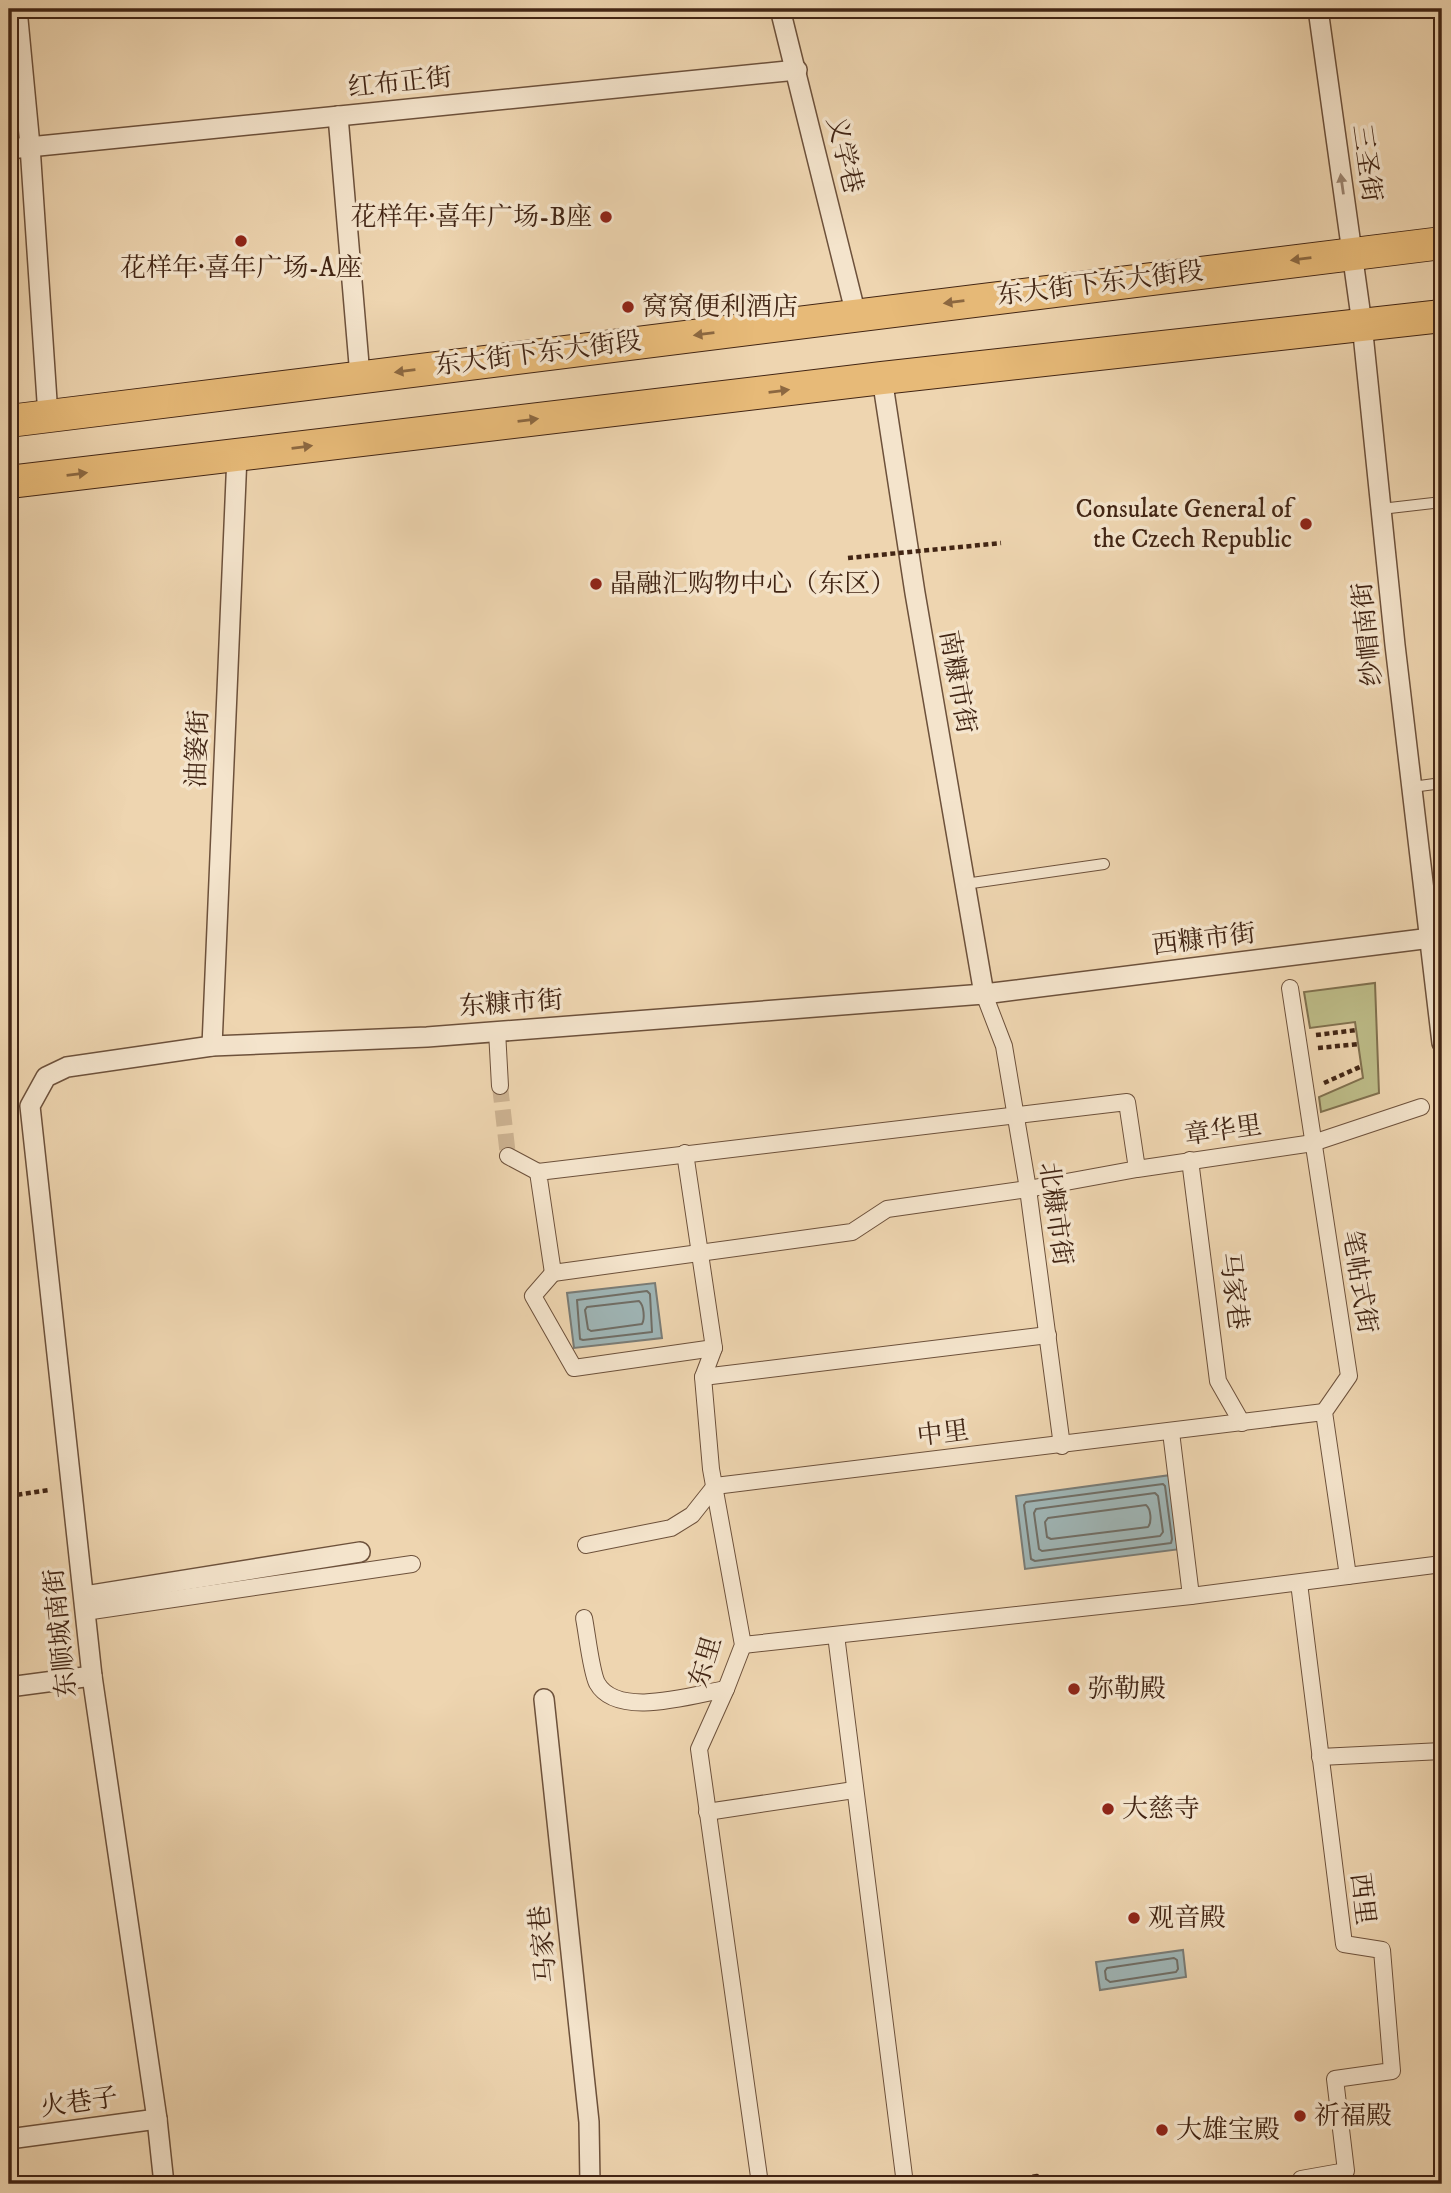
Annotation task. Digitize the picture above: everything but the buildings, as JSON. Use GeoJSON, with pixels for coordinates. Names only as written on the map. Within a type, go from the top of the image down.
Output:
{"type":"FeatureCollection","features":[{"type":"Feature","properties":{"kind":"main road","name":"东大街下东大街段"},"geometry":{"type":"LineString","coordinates":[[9,421],[1442,243]]}},
{"type":"Feature","properties":{"kind":"main road"},"geometry":{"type":"LineString","coordinates":[[9,482],[882,378],[1442,316]]}},
{"type":"Feature","properties":{"kind":"street"},"geometry":{"type":"LineString","coordinates":[[17,9],[30,146],[48,416]]}},
{"type":"Feature","properties":{"kind":"street","name":"义学巷"},"geometry":{"type":"LineString","coordinates":[[780,9],[856,315]]}},
{"type":"Feature","properties":{"kind":"street","name":"三圣街"},"geometry":{"type":"LineString","coordinates":[[1318,9],[1362,324]]}},
{"type":"Feature","properties":{"kind":"street","name":"红布正街"},"geometry":{"type":"LineString","coordinates":[[9,149],[797,70]]}},
{"type":"Feature","properties":{"kind":"street"},"geometry":{"type":"LineString","coordinates":[[338,116],[360,376]]}},
{"type":"Feature","properties":{"kind":"street","name":"纱帽南街"},"geometry":{"type":"LineString","coordinates":[[1362,324],[1412,787],[1437,937],[1442,1043]]}},
{"type":"Feature","properties":{"kind":"street","name":"南糠市街"},"geometry":{"type":"LineString","coordinates":[[882,378],[915,593],[984,994]]}},
{"type":"Feature","properties":{"kind":"street","name":"油篓街"},"geometry":{"type":"LineString","coordinates":[[212,1046],[237,455]]}},
{"type":"Feature","properties":{"kind":"street","name":"西糠市街"},"geometry":{"type":"LineString","coordinates":[[984,994],[1437,937]]}},
{"type":"Feature","properties":{"kind":"street","name":"笔帖式街"},"geometry":{"type":"LineString","coordinates":[[1290,988],[1349,1376],[1324,1412]]}},
{"type":"Feature","properties":{"kind":"street","name":"东糠市街"},"geometry":{"type":"LineString","coordinates":[[46,1077],[67,1067],[212,1046],[427,1037],[984,994]]}},
{"type":"Feature","properties":{"kind":"street","name":"北糠市街"},"geometry":{"type":"LineString","coordinates":[[984,994],[1004,1046],[1016,1115],[1062,1446]]}},
{"type":"Feature","properties":{"kind":"street"},"geometry":{"type":"LineString","coordinates":[[497,1031],[500,1086]]}},
{"type":"Feature","properties":{"kind":"street","name":"东顺城南街"},"geometry":{"type":"LineString","coordinates":[[46,1077],[30,1106],[70,1486],[92,1676],[157,2119],[164,2184]]}},
{"type":"Feature","properties":{"kind":"street"},"geometry":{"type":"LineString","coordinates":[[508,1156],[538,1172],[1127,1102],[1136,1169]]}},
{"type":"Feature","properties":{"kind":"street","name":"章华里"},"geometry":{"type":"LineString","coordinates":[[552,1273],[852,1233],[887,1209],[1313,1143],[1421,1107]]}},
{"type":"Feature","properties":{"kind":"street","name":"东里"},"geometry":{"type":"LineString","coordinates":[[685,1153],[714,1348],[703,1377],[711,1469],[743,1646],[699,1749],[760,2184]]}},
{"type":"Feature","properties":{"kind":"street","name":"马家巷"},"geometry":{"type":"LineString","coordinates":[[1190,1160],[1219,1381],[1242,1423]]}},
{"type":"Feature","properties":{"kind":"street"},"geometry":{"type":"LineString","coordinates":[[538,1172],[552,1273],[533,1296],[573,1368],[714,1348]]}},
{"type":"Feature","properties":{"kind":"street"},"geometry":{"type":"LineString","coordinates":[[703,1377],[1048,1335]]}},
{"type":"Feature","properties":{"kind":"street"},"geometry":{"type":"LineString","coordinates":[[1324,1412],[1348,1576]]}},
{"type":"Feature","properties":{"kind":"street","name":"中里"},"geometry":{"type":"LineString","coordinates":[[715,1486],[1062,1446],[1324,1412]]}},
{"type":"Feature","properties":{"kind":"street"},"geometry":{"type":"LineString","coordinates":[[1171,1432],[1191,1597]]}},
{"type":"Feature","properties":{"kind":"street"},"geometry":{"type":"LineString","coordinates":[[586,1545],[671,1528],[692,1515],[715,1486]]}},
{"type":"Feature","properties":{"kind":"street"},"geometry":{"type":"LineString","coordinates":[[85,1604],[360,1552]]}},
{"type":"Feature","properties":{"kind":"street"},"geometry":{"type":"LineString","coordinates":[[85,1604],[412,1564]]}},
{"type":"Feature","properties":{"kind":"street"},"geometry":{"type":"LineString","coordinates":[[743,1646],[1191,1597],[1442,1564]]}},
{"type":"Feature","properties":{"kind":"street","name":"西里"},"geometry":{"type":"LineString","coordinates":[[1299,1583],[1343,1944],[1382,1950],[1392,2071],[1335,2079],[1346,2171],[1301,2179],[1301,2184]]}},
{"type":"Feature","properties":{"kind":"street"},"geometry":{"type":"LineString","coordinates":[[584,1618],[597,1682],[612,1698],[636,1704],[726,1689]]}},
{"type":"Feature","properties":{"kind":"street"},"geometry":{"type":"LineString","coordinates":[[836,1635],[905,2184]]}},
{"type":"Feature","properties":{"kind":"street"},"geometry":{"type":"LineString","coordinates":[[9,1687],[92,1676]]}},
{"type":"Feature","properties":{"kind":"street","name":"马家巷"},"geometry":{"type":"LineString","coordinates":[[544,1699],[589,2122],[590,2184]]}},
{"type":"Feature","properties":{"kind":"street"},"geometry":{"type":"LineString","coordinates":[[1320,1757],[1442,1751]]}},
{"type":"Feature","properties":{"kind":"street"},"geometry":{"type":"LineString","coordinates":[[707,1812],[854,1790]]}},
{"type":"Feature","properties":{"kind":"street","name":"火巷子"},"geometry":{"type":"LineString","coordinates":[[9,2139],[157,2119]]}},
{"type":"Feature","properties":{"kind":"lane"},"geometry":{"type":"LineString","coordinates":[[1381,509],[1442,502]]}},
{"type":"Feature","properties":{"kind":"lane"},"geometry":{"type":"LineString","coordinates":[[1412,787],[1442,783]]}},
{"type":"Feature","properties":{"kind":"lane"},"geometry":{"type":"LineString","coordinates":[[965,884],[1104,864]]}},
{"type":"Feature","properties":{"kind":"path"},"geometry":{"type":"LineString","coordinates":[[848,558],[1001,543]]}},
{"type":"Feature","properties":{"kind":"path"},"geometry":{"type":"LineString","coordinates":[[1314,1035],[1357,1030]]}},
{"type":"Feature","properties":{"kind":"path"},"geometry":{"type":"LineString","coordinates":[[1315,1049],[1359,1044]]}},
{"type":"Feature","properties":{"kind":"path"},"geometry":{"type":"LineString","coordinates":[[1320,1086],[1362,1066]]}},
{"type":"Feature","properties":{"kind":"path"},"geometry":{"type":"LineString","coordinates":[[9,1496],[70,1486]]}},
{"type":"Feature","properties":{"kind":"path"},"geometry":{"type":"LineString","coordinates":[[982,2184],[1037,2176],[1038,2184]]}},
{"type":"Feature","properties":{"kind":"shaded area"},"geometry":{"type":"Polygon","coordinates":[[[1375,983],[1379,1093],[1321,1112],[1319,1097],[1363,1078],[1355,1022],[1310,1028],[1304,992],[1375,983]]]}},
{"type":"Feature","properties":{"kind":"water"},"geometry":{"type":"Polygon","coordinates":[[[655,1283],[662,1338],[574,1348],[567,1293],[655,1283]]]}},
{"type":"Feature","properties":{"kind":"water"},"geometry":{"type":"Polygon","coordinates":[[[1171,1475],[1181,1549],[1025,1569],[1016,1496],[1171,1475]]]}},
{"type":"Feature","properties":{"kind":"water"},"geometry":{"type":"Polygon","coordinates":[[[1183,1950],[1186,1977],[1100,1990],[1096,1962],[1183,1950]]]}},
{"type":"Feature","properties":{"kind":"tunnel"},"geometry":{"type":"LineString","coordinates":[[500,1086],[508,1156]]}},
{"type":"Feature","properties":{"kind":"place","name":"花样年·喜年广场-B座"},"geometry":{"type":"Point","coordinates":[606,217]}},
{"type":"Feature","properties":{"kind":"place","name":"花样年·喜年广场-A座"},"geometry":{"type":"Point","coordinates":[241,241]}},
{"type":"Feature","properties":{"kind":"place","name":"窝窝便利酒店"},"geometry":{"type":"Point","coordinates":[628,307]}},
{"type":"Feature","properties":{"kind":"place","name":"Consulate General of the Czech Republic"},"geometry":{"type":"Point","coordinates":[1306,524]}},
{"type":"Feature","properties":{"kind":"place","name":"晶融汇购物中心（东区）"},"geometry":{"type":"Point","coordinates":[596,584]}},
{"type":"Feature","properties":{"kind":"place","name":"弥勒殿"},"geometry":{"type":"Point","coordinates":[1074,1689]}},
{"type":"Feature","properties":{"kind":"place","name":"大慈寺"},"geometry":{"type":"Point","coordinates":[1108,1809]}},
{"type":"Feature","properties":{"kind":"place","name":"观音殿"},"geometry":{"type":"Point","coordinates":[1134,1918]}},
{"type":"Feature","properties":{"kind":"place","name":"祈福殿"},"geometry":{"type":"Point","coordinates":[1300,2116]}},
{"type":"Feature","properties":{"kind":"place","name":"大雄宝殿"},"geometry":{"type":"Point","coordinates":[1162,2130]}}]}
